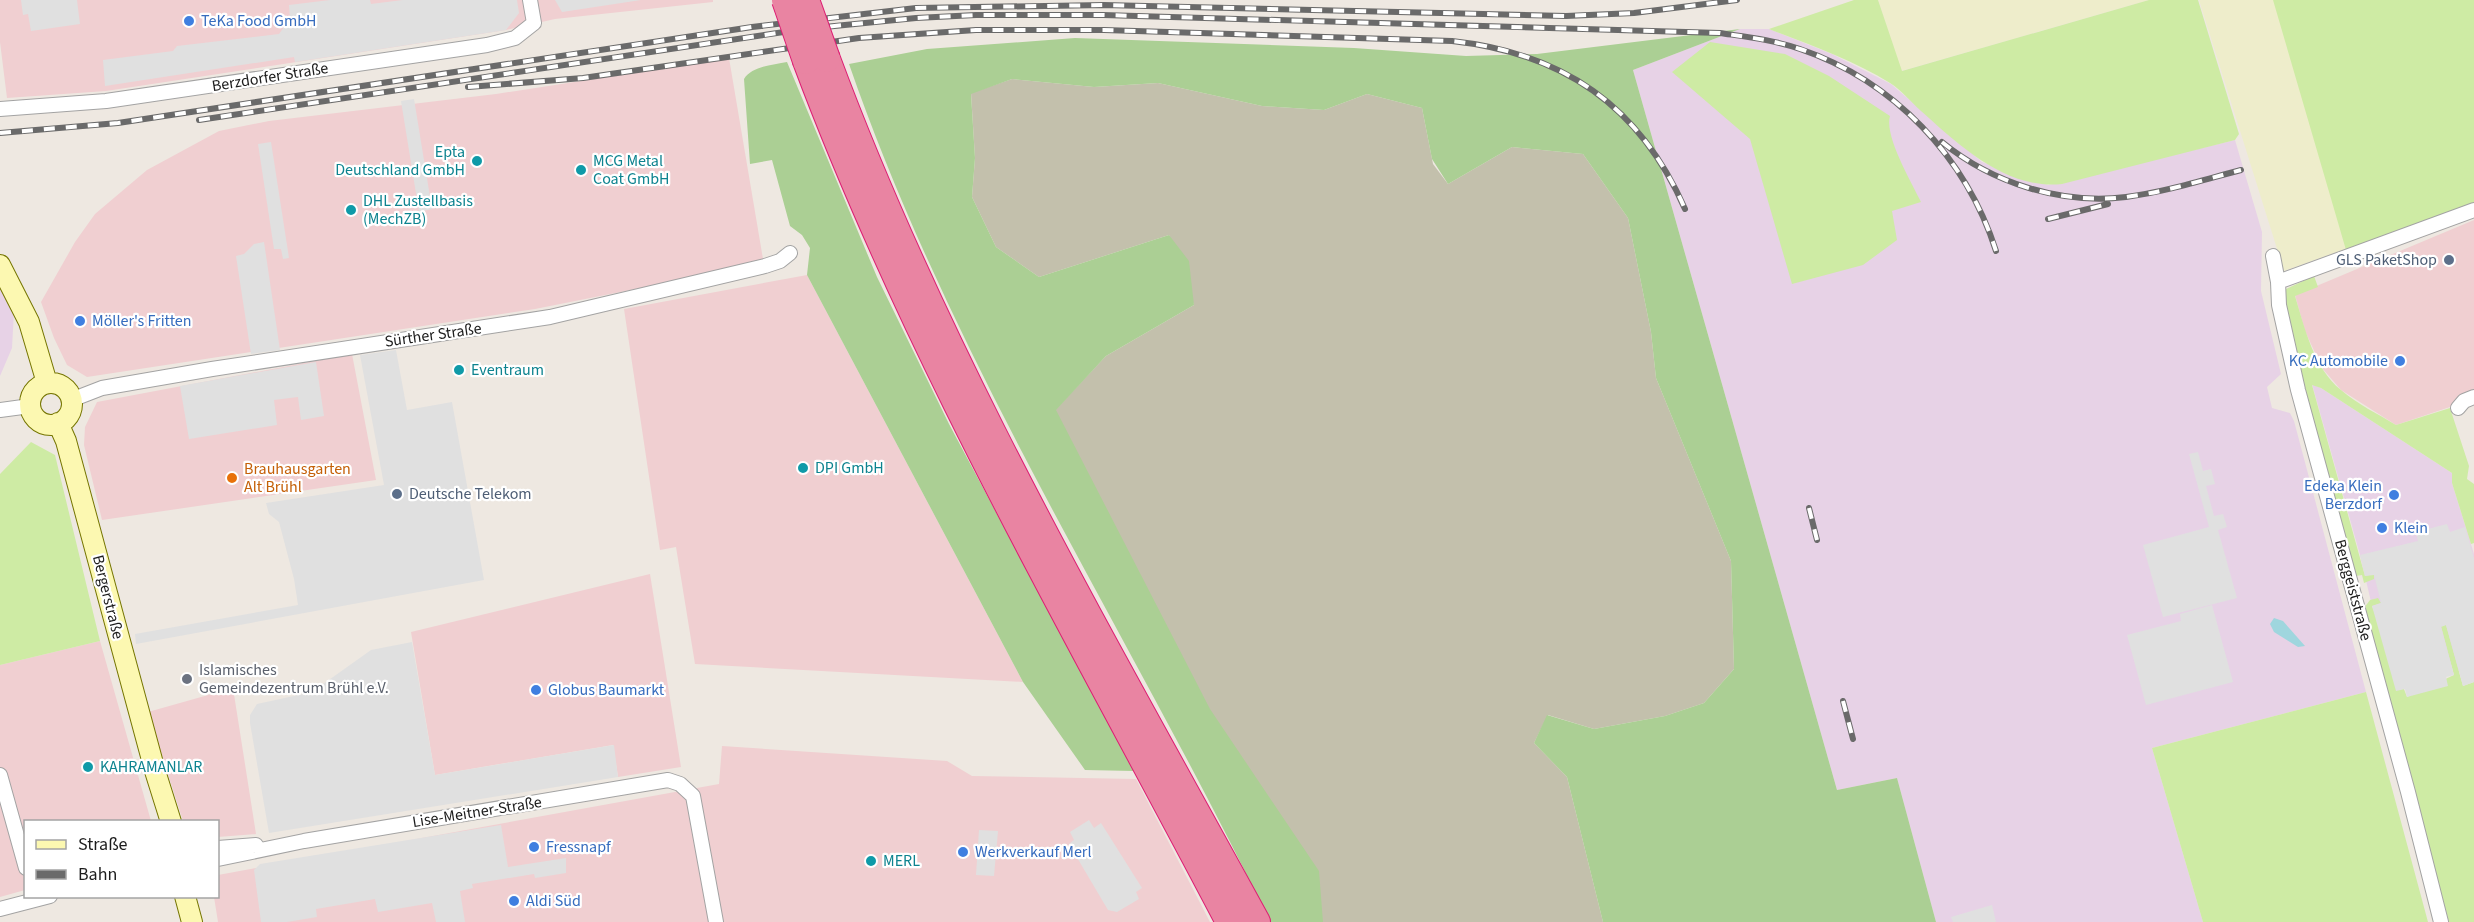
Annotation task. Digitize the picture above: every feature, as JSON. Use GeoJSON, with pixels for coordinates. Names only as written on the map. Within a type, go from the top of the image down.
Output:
{"type":"FeatureCollection","features":[{"type":"Feature","properties":{"kind":"highway"},"geometry":{"type":"LineString","coordinates":[[785,0],[816,60],[953,352],[1070,577],[1257,922]]}},
{"type":"Feature","properties":{"kind":"highway"},"geometry":{"type":"LineString","coordinates":[[806,0],[816,60],[873,226],[942,375],[1229,922]]}},
{"type":"Feature","properties":{"kind":"street","name":"Berzdorfer Straße"},"geometry":{"type":"LineString","coordinates":[[0,109],[106,101],[487,45],[515,38],[534,23],[530,0]]}},
{"type":"Feature","properties":{"kind":"street"},"geometry":{"type":"LineString","coordinates":[[2278,282],[2474,210]]}},
{"type":"Feature","properties":{"kind":"street","name":"Sürther Straße"},"geometry":{"type":"LineString","coordinates":[[71,400],[102,388],[201,370],[550,317],[756,268],[780,261],[790,253]]}},
{"type":"Feature","properties":{"kind":"street","name":"Berggeiststraße"},"geometry":{"type":"LineString","coordinates":[[2273,256],[2278,282],[2279,305],[2298,390],[2408,792],[2441,922]]}},
{"type":"Feature","properties":{"kind":"street"},"geometry":{"type":"LineString","coordinates":[[0,265],[29,322],[47,383]]}},
{"type":"Feature","properties":{"kind":"street"},"geometry":{"type":"LineString","coordinates":[[47,383],[64,387],[71,400],[69,414],[58,423],[51,424],[38,420],[30,406],[33,393],[47,383]]}},
{"type":"Feature","properties":{"kind":"street"},"geometry":{"type":"LineString","coordinates":[[2458,408],[2464,400],[2474,398]]}},
{"type":"Feature","properties":{"kind":"street"},"geometry":{"type":"LineString","coordinates":[[0,410],[30,406]]}},
{"type":"Feature","properties":{"kind":"street","name":"Bergerstraße"},"geometry":{"type":"LineString","coordinates":[[58,423],[99,561],[155,771],[170,820]]}},
{"type":"Feature","properties":{"kind":"street","name":"Bergerstraße"},"geometry":{"type":"LineString","coordinates":[[155,771],[159,820]]}},
{"type":"Feature","properties":{"kind":"street"},"geometry":{"type":"LineString","coordinates":[[0,774],[24,861]]}},
{"type":"Feature","properties":{"kind":"street","name":"Lise-Meitner-Straße"},"geometry":{"type":"LineString","coordinates":[[219,859],[273,847],[668,780],[680,784],[693,795],[698,811],[716,922]]}},
{"type":"Feature","properties":{"kind":"street","name":"Lise-Meitner-Straße"},"geometry":{"type":"LineString","coordinates":[[219,848],[249,845],[273,847]]}},
{"type":"Feature","properties":{"kind":"street"},"geometry":{"type":"LineString","coordinates":[[185,898],[192,922]]}},
{"type":"Feature","properties":{"kind":"street"},"geometry":{"type":"LineString","coordinates":[[197,898],[202,922]]}},
{"type":"Feature","properties":{"kind":"street"},"geometry":{"type":"LineString","coordinates":[[0,909],[34,899]]}},
{"type":"Feature","properties":{"kind":"shaded area"},"geometry":{"type":"Polygon","coordinates":[[[0,0],[713,0],[713,2],[555,19],[506,30],[106,91],[7,98],[0,42],[0,0]]]}},
{"type":"Feature","properties":{"kind":"shaded area"},"geometry":{"type":"Polygon","coordinates":[[[21,0],[77,0],[80,24],[31,31],[28,14],[23,15],[21,0]]]}},
{"type":"Feature","properties":{"kind":"shaded area"},"geometry":{"type":"Polygon","coordinates":[[[330,0],[370,0],[371,4],[403,0],[517,0],[519,13],[506,30],[295,62],[294,57],[105,86],[103,60],[173,51],[177,46],[279,34],[290,19],[289,5],[330,0]]]}},
{"type":"Feature","properties":{"kind":"shaded area"},"geometry":{"type":"Polygon","coordinates":[[[555,0],[641,0],[562,12],[555,0]]]}},
{"type":"Feature","properties":{"kind":"shaded area"},"geometry":{"type":"Polygon","coordinates":[[[1740,29],[1769,29],[1832,54],[1891,84],[1982,162],[2048,185],[2235,140],[2262,232],[2261,291],[2281,374],[2267,387],[2272,408],[2290,413],[2294,421],[2366,692],[2152,748],[2203,922],[1936,922],[1897,778],[1837,790],[1633,70],[1740,29]]]}},
{"type":"Feature","properties":{"kind":"shaded area"},"geometry":{"type":"Polygon","coordinates":[[[729,58],[763,259],[756,265],[535,309],[87,377],[67,365],[54,338],[41,302],[75,242],[95,214],[147,170],[219,131],[269,121],[496,94],[729,58]]]}},
{"type":"Feature","properties":{"kind":"shaded area"},"geometry":{"type":"Polygon","coordinates":[[[1012,79],[1094,87],[1158,83],[1262,106],[1324,110],[1367,94],[1422,108],[1433,164],[1448,184],[1512,147],[1583,154],[1628,218],[1651,332],[1656,378],[1731,561],[1734,669],[1704,703],[1665,716],[1594,729],[1548,715],[1534,743],[1567,777],[1603,922],[1281,922],[1055,410],[1106,356],[1194,305],[1169,235],[1039,277],[996,247],[972,197],[975,158],[971,93],[1012,79]]]}},
{"type":"Feature","properties":{"kind":"shaded area"},"geometry":{"type":"Polygon","coordinates":[[[414,99],[432,209],[419,212],[401,101],[414,99]]]}},
{"type":"Feature","properties":{"kind":"shaded area"},"geometry":{"type":"Polygon","coordinates":[[[271,142],[289,258],[283,259],[281,249],[274,249],[258,144],[271,142]]]}},
{"type":"Feature","properties":{"kind":"shaded area"},"geometry":{"type":"Polygon","coordinates":[[[2474,220],[2474,399],[2396,425],[2341,390],[2322,368],[2305,331],[2295,295],[2474,220]]]}},
{"type":"Feature","properties":{"kind":"shaded area"},"geometry":{"type":"Polygon","coordinates":[[[264,242],[280,350],[251,354],[236,256],[244,254],[254,244],[264,242]]]}},
{"type":"Feature","properties":{"kind":"shaded area"},"geometry":{"type":"Polygon","coordinates":[[[807,275],[1023,682],[695,664],[676,547],[660,550],[624,309],[807,275]]]}},
{"type":"Feature","properties":{"kind":"shaded area"},"geometry":{"type":"Polygon","coordinates":[[[0,282],[14,311],[12,348],[0,376],[0,282]]]}},
{"type":"Feature","properties":{"kind":"shaded area","name":"Deutsche Telekom"},"geometry":{"type":"Polygon","coordinates":[[[396,350],[407,410],[452,402],[484,580],[136,644],[135,634],[298,605],[294,579],[279,522],[269,514],[266,503],[384,485],[360,355],[396,350]]]}},
{"type":"Feature","properties":{"kind":"shaded area"},"geometry":{"type":"Polygon","coordinates":[[[352,354],[376,480],[102,520],[84,445],[85,427],[97,402],[352,354]]]}},
{"type":"Feature","properties":{"kind":"shaded area"},"geometry":{"type":"Polygon","coordinates":[[[316,362],[324,416],[301,420],[298,397],[274,400],[277,425],[189,439],[180,386],[316,362]]]}},
{"type":"Feature","properties":{"kind":"shaded area"},"geometry":{"type":"Polygon","coordinates":[[[2312,384],[2452,473],[2452,483],[2474,554],[2474,682],[2372,606],[2312,384]]]}},
{"type":"Feature","properties":{"kind":"shaded area"},"geometry":{"type":"Polygon","coordinates":[[[2198,452],[2203,471],[2211,469],[2215,484],[2206,486],[2214,516],[2223,514],[2227,527],[2218,530],[2237,598],[2163,617],[2143,545],[2209,527],[2189,454],[2198,452]]]}},
{"type":"Feature","properties":{"kind":"shaded area"},"geometry":{"type":"Polygon","coordinates":[[[2447,524],[2450,532],[2465,527],[2474,558],[2474,682],[2463,686],[2446,625],[2441,627],[2454,675],[2446,677],[2448,686],[2407,697],[2405,689],[2396,691],[2372,606],[2381,603],[2374,575],[2365,576],[2360,555],[2418,541],[2416,532],[2447,524]]]}},
{"type":"Feature","properties":{"kind":"shaded area","name":"Globus Baumarkt"},"geometry":{"type":"Polygon","coordinates":[[[650,574],[681,767],[618,777],[613,745],[435,775],[411,632],[650,574]]]}},
{"type":"Feature","properties":{"kind":"shaded area"},"geometry":{"type":"Polygon","coordinates":[[[2212,605],[2233,682],[2146,705],[2127,635],[2181,621],[2180,614],[2212,605]]]}},
{"type":"Feature","properties":{"kind":"shaded area"},"geometry":{"type":"Polygon","coordinates":[[[100,641],[151,820],[24,820],[24,890],[0,897],[0,665],[100,641]]]}},
{"type":"Feature","properties":{"kind":"shaded area"},"geometry":{"type":"Polygon","coordinates":[[[412,642],[435,775],[614,745],[618,777],[269,833],[250,723],[250,715],[257,704],[303,694],[319,687],[371,650],[412,642]]]}},
{"type":"Feature","properties":{"kind":"shaded area"},"geometry":{"type":"Polygon","coordinates":[[[233,688],[256,834],[219,837],[219,820],[183,820],[148,712],[233,688]]]}},
{"type":"Feature","properties":{"kind":"shaded area"},"geometry":{"type":"Polygon","coordinates":[[[722,746],[947,761],[972,776],[1136,779],[1210,922],[218,922],[214,898],[219,898],[219,875],[719,784],[722,746]]]}},
{"type":"Feature","properties":{"kind":"shaded area"},"geometry":{"type":"Polygon","coordinates":[[[1089,820],[1094,828],[1101,823],[1142,888],[1136,892],[1139,899],[1117,912],[1108,910],[1069,844],[1074,840],[1070,832],[1089,820]]]}},
{"type":"Feature","properties":{"kind":"shaded area"},"geometry":{"type":"Polygon","coordinates":[[[501,825],[508,867],[566,858],[566,873],[535,878],[534,874],[472,884],[473,888],[460,891],[465,922],[436,922],[432,903],[378,912],[375,899],[316,909],[317,917],[287,922],[261,922],[254,870],[260,864],[501,825]]]}},
{"type":"Feature","properties":{"kind":"shaded area"},"geometry":{"type":"Polygon","coordinates":[[[979,830],[998,831],[994,876],[976,875],[979,830]]]}},
{"type":"Feature","properties":{"kind":"shaded area"},"geometry":{"type":"Polygon","coordinates":[[[1992,905],[1996,922],[1953,922],[1951,917],[1992,905]]]}},
{"type":"Feature","properties":{"kind":"green space"},"geometry":{"type":"Polygon","coordinates":[[[1854,0],[1878,0],[1902,71],[2149,0],[2198,0],[2239,134],[2235,140],[2062,184],[2041,184],[2022,180],[2003,173],[1968,151],[1890,83],[1846,60],[1769,29],[1854,0]]]}},
{"type":"Feature","properties":{"kind":"green space"},"geometry":{"type":"Polygon","coordinates":[[[1878,0],[2149,0],[1901,71],[1878,0]]]}},
{"type":"Feature","properties":{"kind":"green space"},"geometry":{"type":"Polygon","coordinates":[[[2199,0],[2465,0],[2474,28],[2474,203],[2284,271],[2199,0]]]}},
{"type":"Feature","properties":{"kind":"green space"},"geometry":{"type":"Polygon","coordinates":[[[2273,0],[2474,0],[2474,203],[2346,250],[2273,0]]]}},
{"type":"Feature","properties":{"kind":"green space"},"geometry":{"type":"Polygon","coordinates":[[[1740,29],[1633,70],[1837,790],[1897,778],[1936,922],[1603,922],[1567,777],[1534,743],[1547,715],[1594,729],[1665,716],[1704,703],[1734,669],[1731,561],[1656,378],[1651,332],[1628,218],[1583,154],[1512,147],[1448,184],[1432,159],[1422,108],[1367,94],[1324,110],[1262,106],[1158,83],[1094,87],[1012,79],[971,94],[975,158],[972,197],[996,247],[1039,277],[1169,235],[1189,261],[1194,305],[1106,356],[1056,410],[1210,709],[1319,871],[1323,922],[1270,922],[1216,815],[992,393],[940,286],[892,176],[849,64],[927,49],[1075,38],[1354,48],[1466,56],[1537,54],[1740,29]]]}},
{"type":"Feature","properties":{"kind":"green space"},"geometry":{"type":"Polygon","coordinates":[[[1710,42],[1785,54],[1829,76],[1890,116],[1889,125],[1895,147],[1921,202],[1892,211],[1897,240],[1863,265],[1792,284],[1750,139],[1672,72],[1710,42]]]}},
{"type":"Feature","properties":{"kind":"green space"},"geometry":{"type":"Polygon","coordinates":[[[787,62],[877,277],[949,424],[1134,771],[1085,770],[1023,682],[807,275],[810,248],[802,235],[790,226],[772,160],[750,164],[744,79],[757,69],[787,62]]]}},
{"type":"Feature","properties":{"kind":"green space"},"geometry":{"type":"Polygon","coordinates":[[[2314,276],[2318,287],[2295,296],[2317,359],[2324,371],[2341,390],[2396,425],[2450,408],[2469,466],[2467,479],[2474,484],[2474,543],[2471,544],[2452,483],[2452,473],[2321,388],[2312,385],[2365,576],[2374,574],[2374,579],[2364,583],[2362,575],[2356,576],[2290,337],[2284,290],[2314,276]]]}},
{"type":"Feature","properties":{"kind":"green space"},"geometry":{"type":"Polygon","coordinates":[[[31,442],[55,455],[100,641],[0,665],[0,474],[31,442]]]}},
{"type":"Feature","properties":{"kind":"green space"},"geometry":{"type":"Polygon","coordinates":[[[2378,598],[2381,603],[2372,606],[2407,697],[2454,675],[2441,626],[2446,625],[2463,686],[2474,682],[2474,922],[2449,922],[2364,608],[2370,600],[2378,598]]]}},
{"type":"Feature","properties":{"kind":"green space"},"geometry":{"type":"Polygon","coordinates":[[[2366,692],[2428,922],[2203,922],[2152,748],[2366,692]]]}},
{"type":"Feature","properties":{"kind":"water"},"geometry":{"type":"Polygon","coordinates":[[[2274,618],[2283,621],[2305,646],[2298,647],[2274,632],[2270,624],[2274,618]]]}},
{"type":"Feature","properties":{"kind":"railway"},"geometry":{"type":"LineString","coordinates":[[0,133],[118,123],[752,27],[916,8],[1104,5],[1566,16],[1634,13],[1737,0]]}},
{"type":"Feature","properties":{"kind":"railway"},"geometry":{"type":"LineString","coordinates":[[199,120],[804,29],[916,18],[976,15],[1103,15],[1720,33],[1770,41],[1800,49],[1834,63],[1866,81],[1895,102],[1946,154],[1966,184],[1983,217],[1996,251]]}},
{"type":"Feature","properties":{"kind":"railway"},"geometry":{"type":"LineString","coordinates":[[468,87],[583,78],[859,38],[976,30],[1104,30],[1452,41],[1492,47],[1529,58],[1563,72],[1593,91],[1621,114],[1645,141],[1667,173],[1685,209]]}},
{"type":"Feature","properties":{"kind":"railway"},"geometry":{"type":"LineString","coordinates":[[1942,142],[1983,169],[2005,180],[2028,188],[2077,198],[2101,199],[2141,195],[2241,170]]}},
{"type":"Feature","properties":{"kind":"railway"},"geometry":{"type":"LineString","coordinates":[[2048,219],[2108,204]]}},
{"type":"Feature","properties":{"kind":"railway"},"geometry":{"type":"LineString","coordinates":[[1809,508],[1817,540]]}},
{"type":"Feature","properties":{"kind":"railway"},"geometry":{"type":"LineString","coordinates":[[1843,701],[1853,739]]}},
{"type":"Feature","properties":{"kind":"place","name":"TeKa Food GmbH"},"geometry":{"type":"Point","coordinates":[189,21]}},
{"type":"Feature","properties":{"kind":"place","name":"Epta Deutschland GmbH"},"geometry":{"type":"Point","coordinates":[477,161]}},
{"type":"Feature","properties":{"kind":"place","name":"MCG Metal Coat GmbH"},"geometry":{"type":"Point","coordinates":[581,170]}},
{"type":"Feature","properties":{"kind":"place","name":"DHL Zustellbasis (MechZB)"},"geometry":{"type":"Point","coordinates":[351,210]}},
{"type":"Feature","properties":{"kind":"place","name":"GLS PaketShop"},"geometry":{"type":"Point","coordinates":[2449,260]}},
{"type":"Feature","properties":{"kind":"place","name":"Möller's Fritten"},"geometry":{"type":"Point","coordinates":[80,321]}},
{"type":"Feature","properties":{"kind":"place","name":"KC Automobile"},"geometry":{"type":"Point","coordinates":[2400,361]}},
{"type":"Feature","properties":{"kind":"place","name":"Eventraum"},"geometry":{"type":"Point","coordinates":[459,370]}},
{"type":"Feature","properties":{"kind":"place","name":"DPI GmbH"},"geometry":{"type":"Point","coordinates":[803,468]}},
{"type":"Feature","properties":{"kind":"place","name":"Brauhausgarten Alt Brühl"},"geometry":{"type":"Point","coordinates":[232,478]}},
{"type":"Feature","properties":{"kind":"place","name":"Deutsche Telekom"},"geometry":{"type":"Point","coordinates":[397,494]}},
{"type":"Feature","properties":{"kind":"place","name":"Edeka Klein Berzdorf"},"geometry":{"type":"Point","coordinates":[2394,495]}},
{"type":"Feature","properties":{"kind":"place","name":"Klein"},"geometry":{"type":"Point","coordinates":[2382,528]}},
{"type":"Feature","properties":{"kind":"place","name":"Islamisches Gemeindezentrum Brühl e.V."},"geometry":{"type":"Point","coordinates":[187,679]}},
{"type":"Feature","properties":{"kind":"place","name":"Globus Baumarkt"},"geometry":{"type":"Point","coordinates":[536,690]}},
{"type":"Feature","properties":{"kind":"place","name":"KAHRAMANLAR"},"geometry":{"type":"Point","coordinates":[88,767]}},
{"type":"Feature","properties":{"kind":"place","name":"Fressnapf"},"geometry":{"type":"Point","coordinates":[534,847]}},
{"type":"Feature","properties":{"kind":"place","name":"Werkverkauf Merl"},"geometry":{"type":"Point","coordinates":[963,852]}},
{"type":"Feature","properties":{"kind":"place","name":"MERL"},"geometry":{"type":"Point","coordinates":[871,861]}},
{"type":"Feature","properties":{"kind":"place","name":"Aldi Süd"},"geometry":{"type":"Point","coordinates":[514,901]}}]}
